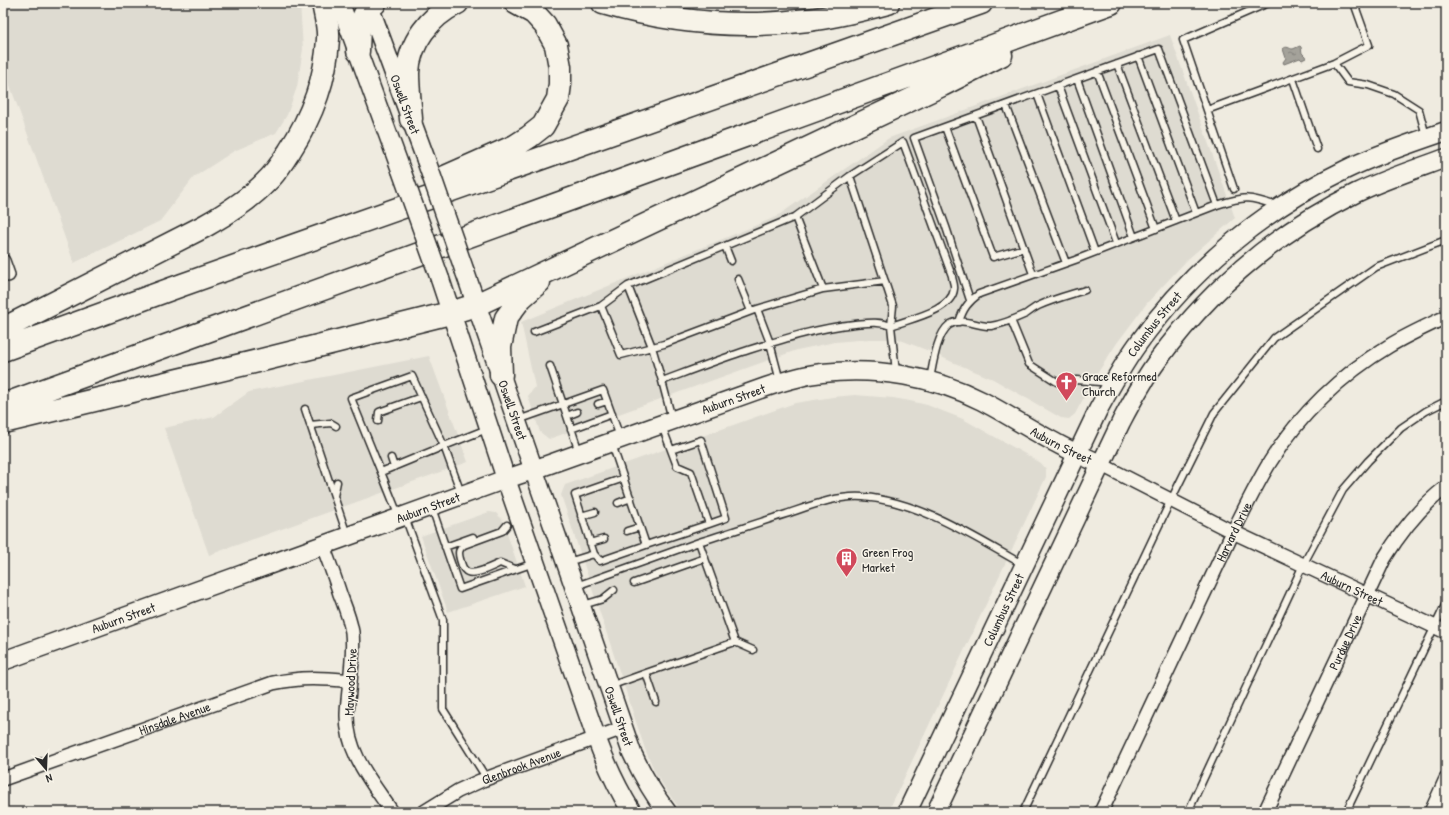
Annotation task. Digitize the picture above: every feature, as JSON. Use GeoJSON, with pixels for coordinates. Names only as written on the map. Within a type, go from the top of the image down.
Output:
{"type":"FeatureCollection","features":[{"type":"Feature","properties":{"kind":"highway"},"geometry":{"type":"LineString","coordinates":[[3,329],[223,215],[249,198],[268,181],[298,138],[320,91],[328,38],[323,3]]}},
{"type":"Feature","properties":{"kind":"highway"},"geometry":{"type":"LineString","coordinates":[[411,119],[408,71],[414,45],[422,32],[434,18],[457,3]]}},
{"type":"Feature","properties":{"kind":"highway"},"geometry":{"type":"LineString","coordinates":[[182,285],[459,171],[515,146],[544,126],[558,99],[560,84],[558,52],[553,37],[534,13],[516,3]]}},
{"type":"Feature","properties":{"kind":"highway"},"geometry":{"type":"LineString","coordinates":[[603,3],[624,9],[690,21],[766,23],[807,20],[888,3]]}},
{"type":"Feature","properties":{"kind":"highway"},"geometry":{"type":"LineString","coordinates":[[3,350],[182,285],[981,3]]}},
{"type":"Feature","properties":{"kind":"highway"},"geometry":{"type":"LineString","coordinates":[[3,405],[1111,3]]}},
{"type":"Feature","properties":{"kind":"highway"},"geometry":{"type":"LineString","coordinates":[[358,51],[359,27],[370,4]]}},
{"type":"Feature","properties":{"kind":"highway"},"geometry":{"type":"LineString","coordinates":[[3,422],[450,314],[476,305],[942,85],[1082,13]]}},
{"type":"Feature","properties":{"kind":"highway"},"geometry":{"type":"LineString","coordinates":[[501,375],[500,347],[506,318],[521,298],[557,267]]}},
{"type":"Feature","properties":{"kind":"main road","name":"Oswell Street"},"geometry":{"type":"LineString","coordinates":[[340,3],[440,279],[450,314],[506,479],[514,523],[535,562],[610,774],[632,812]]}},
{"type":"Feature","properties":{"kind":"main road","name":"Oswell Street"},"geometry":{"type":"LineString","coordinates":[[370,4],[501,375],[622,728],[642,774],[656,799],[666,812]]}},
{"type":"Feature","properties":{"kind":"main road","name":"Columbus Street"},"geometry":{"type":"LineString","coordinates":[[907,812],[1098,410],[1137,345],[1166,308],[1219,254],[1248,229],[1279,207],[1311,187],[1345,170],[1380,154],[1446,130]]}},
{"type":"Feature","properties":{"kind":"main road","name":"Columbus Street"},"geometry":{"type":"LineString","coordinates":[[936,812],[1120,422],[1138,390],[1158,360],[1186,324],[1236,273],[1293,229],[1356,193],[1389,178],[1446,158]]}},
{"type":"Feature","properties":{"kind":"main road","name":"Auburn Street"},"geometry":{"type":"LineString","coordinates":[[3,661],[506,479],[780,382],[821,373],[873,371],[929,380],[956,389],[982,401],[1058,444],[1100,464]]}},
{"type":"Feature","properties":{"kind":"street"},"geometry":{"type":"LineString","coordinates":[[3,261],[8,275]]}},
{"type":"Feature","properties":{"kind":"street","name":"Harvard Drive"},"geometry":{"type":"LineString","coordinates":[[1102,812],[1233,532],[1254,489],[1271,461],[1290,434],[1312,409],[1336,385],[1361,364],[1389,346],[1446,317]]}},
{"type":"Feature","properties":{"kind":"street","name":"Auburn Street"},"geometry":{"type":"LineString","coordinates":[[1100,464],[1233,532],[1446,632]]}},
{"type":"Feature","properties":{"kind":"street","name":"Purdue Drive"},"geometry":{"type":"LineString","coordinates":[[1265,812],[1384,559],[1397,538],[1421,509],[1446,486]]}},
{"type":"Feature","properties":{"kind":"street","name":"Maywood Drive"},"geometry":{"type":"LineString","coordinates":[[323,546],[350,625],[352,650],[347,716],[353,750],[361,767],[392,812]]}},
{"type":"Feature","properties":{"kind":"street","name":"Hinsdale Avenue"},"geometry":{"type":"LineString","coordinates":[[3,780],[273,683],[291,679],[312,677],[350,680]]}},
{"type":"Feature","properties":{"kind":"street","name":"Glenbrook Avenue"},"geometry":{"type":"LineString","coordinates":[[424,812],[458,791],[622,728]]}},
{"type":"Feature","properties":{"kind":"street"},"geometry":{"type":"LineString","coordinates":[[1431,812],[1446,779]]}},
{"type":"Feature","properties":{"kind":"lane"},"geometry":{"type":"LineString","coordinates":[[1234,189],[1183,40],[1268,3]]}},
{"type":"Feature","properties":{"kind":"lane"},"geometry":{"type":"LineString","coordinates":[[1207,110],[1334,63],[1369,45],[1354,3]]}},
{"type":"Feature","properties":{"kind":"lane"},"geometry":{"type":"LineString","coordinates":[[970,300],[914,138],[1159,49],[1217,205]]}},
{"type":"Feature","properties":{"kind":"lane"},"geometry":{"type":"LineString","coordinates":[[1138,56],[1196,213]]}},
{"type":"Feature","properties":{"kind":"lane"},"geometry":{"type":"LineString","coordinates":[[1334,63],[1348,82],[1368,85],[1394,94],[1418,110],[1427,138]]}},
{"type":"Feature","properties":{"kind":"lane"},"geometry":{"type":"LineString","coordinates":[[1117,64],[1176,221]]}},
{"type":"Feature","properties":{"kind":"lane"},"geometry":{"type":"LineString","coordinates":[[1097,71],[1156,229]]}},
{"type":"Feature","properties":{"kind":"lane"},"geometry":{"type":"LineString","coordinates":[[1077,79],[1134,237]]}},
{"type":"Feature","properties":{"kind":"lane"},"geometry":{"type":"LineString","coordinates":[[1293,79],[1317,149]]}},
{"type":"Feature","properties":{"kind":"lane"},"geometry":{"type":"LineString","coordinates":[[1058,86],[1116,244]]}},
{"type":"Feature","properties":{"kind":"lane"},"geometry":{"type":"LineString","coordinates":[[1037,94],[1095,252]]}},
{"type":"Feature","properties":{"kind":"lane"},"geometry":{"type":"LineString","coordinates":[[1006,105],[1066,263]]}},
{"type":"Feature","properties":{"kind":"lane"},"geometry":{"type":"LineString","coordinates":[[976,116],[1033,274]]}},
{"type":"Feature","properties":{"kind":"lane"},"geometry":{"type":"LineString","coordinates":[[945,127],[993,257],[1024,248]]}},
{"type":"Feature","properties":{"kind":"lane"},"geometry":{"type":"LineString","coordinates":[[534,332],[601,306],[628,286],[795,217],[850,176],[903,142],[952,276],[954,289],[950,300],[939,309],[891,326],[882,322],[837,326],[811,331],[770,343],[662,381]]}},
{"type":"Feature","properties":{"kind":"lane"},"geometry":{"type":"LineString","coordinates":[[850,176],[893,306],[891,326],[896,374]]}},
{"type":"Feature","properties":{"kind":"lane"},"geometry":{"type":"LineString","coordinates":[[958,322],[963,308],[970,300],[979,294],[1066,263],[1217,205],[1240,198],[1249,198],[1260,200],[1279,207]]}},
{"type":"Feature","properties":{"kind":"lane"},"geometry":{"type":"LineString","coordinates":[[795,217],[823,289]]}},
{"type":"Feature","properties":{"kind":"lane"},"geometry":{"type":"LineString","coordinates":[[1023,812],[1171,500],[1214,414],[1274,338],[1376,267],[1446,240]]}},
{"type":"Feature","properties":{"kind":"lane"},"geometry":{"type":"LineString","coordinates":[[725,246],[731,261]]}},
{"type":"Feature","properties":{"kind":"lane"},"geometry":{"type":"LineString","coordinates":[[738,279],[770,343],[780,382]]}},
{"type":"Feature","properties":{"kind":"lane"},"geometry":{"type":"LineString","coordinates":[[601,306],[621,355],[664,344],[754,310],[823,289],[885,281]]}},
{"type":"Feature","properties":{"kind":"lane"},"geometry":{"type":"LineString","coordinates":[[628,286],[652,347],[662,381],[671,450],[677,466],[691,472],[709,524]]}},
{"type":"Feature","properties":{"kind":"lane"},"geometry":{"type":"LineString","coordinates":[[929,380],[940,340],[945,330],[950,325],[958,322],[971,322],[990,326],[1011,320],[1026,314],[1038,306],[1085,290]]}},
{"type":"Feature","properties":{"kind":"lane"},"geometry":{"type":"LineString","coordinates":[[1011,320],[1029,364],[1057,382],[1077,380],[1113,383]]}},
{"type":"Feature","properties":{"kind":"lane"},"geometry":{"type":"LineString","coordinates":[[550,366],[580,454]]}},
{"type":"Feature","properties":{"kind":"lane"},"geometry":{"type":"LineString","coordinates":[[462,495],[444,446],[412,376],[351,398],[381,472],[402,517],[443,620],[443,709],[487,779]]}},
{"type":"Feature","properties":{"kind":"lane"},"geometry":{"type":"LineString","coordinates":[[516,420],[603,390],[612,414],[624,478],[646,545]]}},
{"type":"Feature","properties":{"kind":"lane"},"geometry":{"type":"LineString","coordinates":[[378,421],[379,412],[421,397]]}},
{"type":"Feature","properties":{"kind":"lane"},"geometry":{"type":"LineString","coordinates":[[598,404],[607,401]]}},
{"type":"Feature","properties":{"kind":"lane"},"geometry":{"type":"LineString","coordinates":[[1188,812],[1303,565],[1343,490],[1368,461],[1401,428],[1426,411],[1446,401]]}},
{"type":"Feature","properties":{"kind":"lane"},"geometry":{"type":"LineString","coordinates":[[305,409],[347,537]]}},
{"type":"Feature","properties":{"kind":"lane"},"geometry":{"type":"LineString","coordinates":[[567,416],[576,412]]}},
{"type":"Feature","properties":{"kind":"lane"},"geometry":{"type":"LineString","coordinates":[[571,429],[612,414]]}},
{"type":"Feature","properties":{"kind":"lane"},"geometry":{"type":"LineString","coordinates":[[310,425],[331,423],[336,426]]}},
{"type":"Feature","properties":{"kind":"lane"},"geometry":{"type":"LineString","coordinates":[[381,472],[489,428]]}},
{"type":"Feature","properties":{"kind":"lane"},"geometry":{"type":"LineString","coordinates":[[624,478],[575,495],[594,554],[600,561],[726,518],[701,440],[671,450]]}},
{"type":"Feature","properties":{"kind":"lane"},"geometry":{"type":"LineString","coordinates":[[391,458],[394,467]]}},
{"type":"Feature","properties":{"kind":"lane"},"geometry":{"type":"LineString","coordinates":[[334,498],[337,482]]}},
{"type":"Feature","properties":{"kind":"lane"},"geometry":{"type":"LineString","coordinates":[[574,587],[699,542],[829,500],[862,497],[895,502],[931,516],[974,537],[1024,565]]}},
{"type":"Feature","properties":{"kind":"lane"},"geometry":{"type":"LineString","coordinates":[[618,503],[630,498]]}},
{"type":"Feature","properties":{"kind":"lane"},"geometry":{"type":"LineString","coordinates":[[431,506],[460,589],[535,562]]}},
{"type":"Feature","properties":{"kind":"lane"},"geometry":{"type":"LineString","coordinates":[[581,516],[595,512]]}},
{"type":"Feature","properties":{"kind":"lane"},"geometry":{"type":"LineString","coordinates":[[445,547],[514,523]]}},
{"type":"Feature","properties":{"kind":"lane"},"geometry":{"type":"LineString","coordinates":[[514,523],[502,531],[464,545],[459,552],[464,570],[468,573],[475,573],[500,563],[515,569]]}},
{"type":"Feature","properties":{"kind":"lane"},"geometry":{"type":"LineString","coordinates":[[627,531],[640,527]]}},
{"type":"Feature","properties":{"kind":"lane"},"geometry":{"type":"LineString","coordinates":[[590,543],[604,539]]}},
{"type":"Feature","properties":{"kind":"lane"},"geometry":{"type":"LineString","coordinates":[[699,542],[735,642]]}},
{"type":"Feature","properties":{"kind":"lane"},"geometry":{"type":"LineString","coordinates":[[565,562],[594,554]]}},
{"type":"Feature","properties":{"kind":"lane"},"geometry":{"type":"LineString","coordinates":[[634,583],[705,558]]}},
{"type":"Feature","properties":{"kind":"lane"},"geometry":{"type":"LineString","coordinates":[[580,606],[603,599],[614,590]]}},
{"type":"Feature","properties":{"kind":"lane"},"geometry":{"type":"LineString","coordinates":[[1346,812],[1446,603]]}},
{"type":"Feature","properties":{"kind":"lane"},"geometry":{"type":"LineString","coordinates":[[608,687],[735,642],[753,650]]}},
{"type":"Feature","properties":{"kind":"lane"},"geometry":{"type":"LineString","coordinates":[[646,673],[656,702]]}},
{"type":"Feature","properties":{"kind":"shaded area"},"geometry":{"type":"Polygon","coordinates":[[[3,3],[300,3],[303,49],[297,87],[287,115],[276,133],[234,151],[194,177],[160,221],[74,263],[3,66],[3,3]]]}},
{"type":"Feature","properties":{"kind":"shaded area"},"geometry":{"type":"Polygon","coordinates":[[[1170,35],[1235,218],[1188,259],[1147,303],[1117,343],[1095,377],[1075,414],[1069,419],[1061,418],[993,379],[929,351],[898,339],[869,339],[835,342],[797,350],[549,439],[540,432],[528,396],[535,387],[521,322],[776,217],[889,138],[1170,35]]]}},
{"type":"Feature","properties":{"kind":"shaded area"},"geometry":{"type":"Polygon","coordinates":[[[429,356],[468,462],[209,555],[164,428],[214,417],[249,392],[429,356]]]}},
{"type":"Feature","properties":{"kind":"shaded area"},"geometry":{"type":"Polygon","coordinates":[[[855,395],[910,401],[927,405],[963,419],[1041,463],[1046,469],[1046,477],[888,812],[682,812],[655,772],[645,749],[561,495],[565,485],[795,403],[855,395]]]}},
{"type":"Feature","properties":{"kind":"shaded area"},"geometry":{"type":"Polygon","coordinates":[[[489,512],[496,513],[502,519],[525,586],[448,612],[421,536],[489,512]]]}},
{"type":"Feature","properties":{"kind":"water"},"geometry":{"type":"Polygon","coordinates":[[[1300,46],[1302,53],[1306,58],[1302,60],[1300,58],[1284,64],[1283,62],[1286,58],[1283,49],[1287,47],[1293,49],[1300,46]]]}},
{"type":"Feature","properties":{"kind":"place","name":"Grace Reformed Church"},"geometry":{"type":"Point","coordinates":[1066,402]}},
{"type":"Feature","properties":{"kind":"place","name":"Green Frog Market"},"geometry":{"type":"Point","coordinates":[847,578]}}]}
